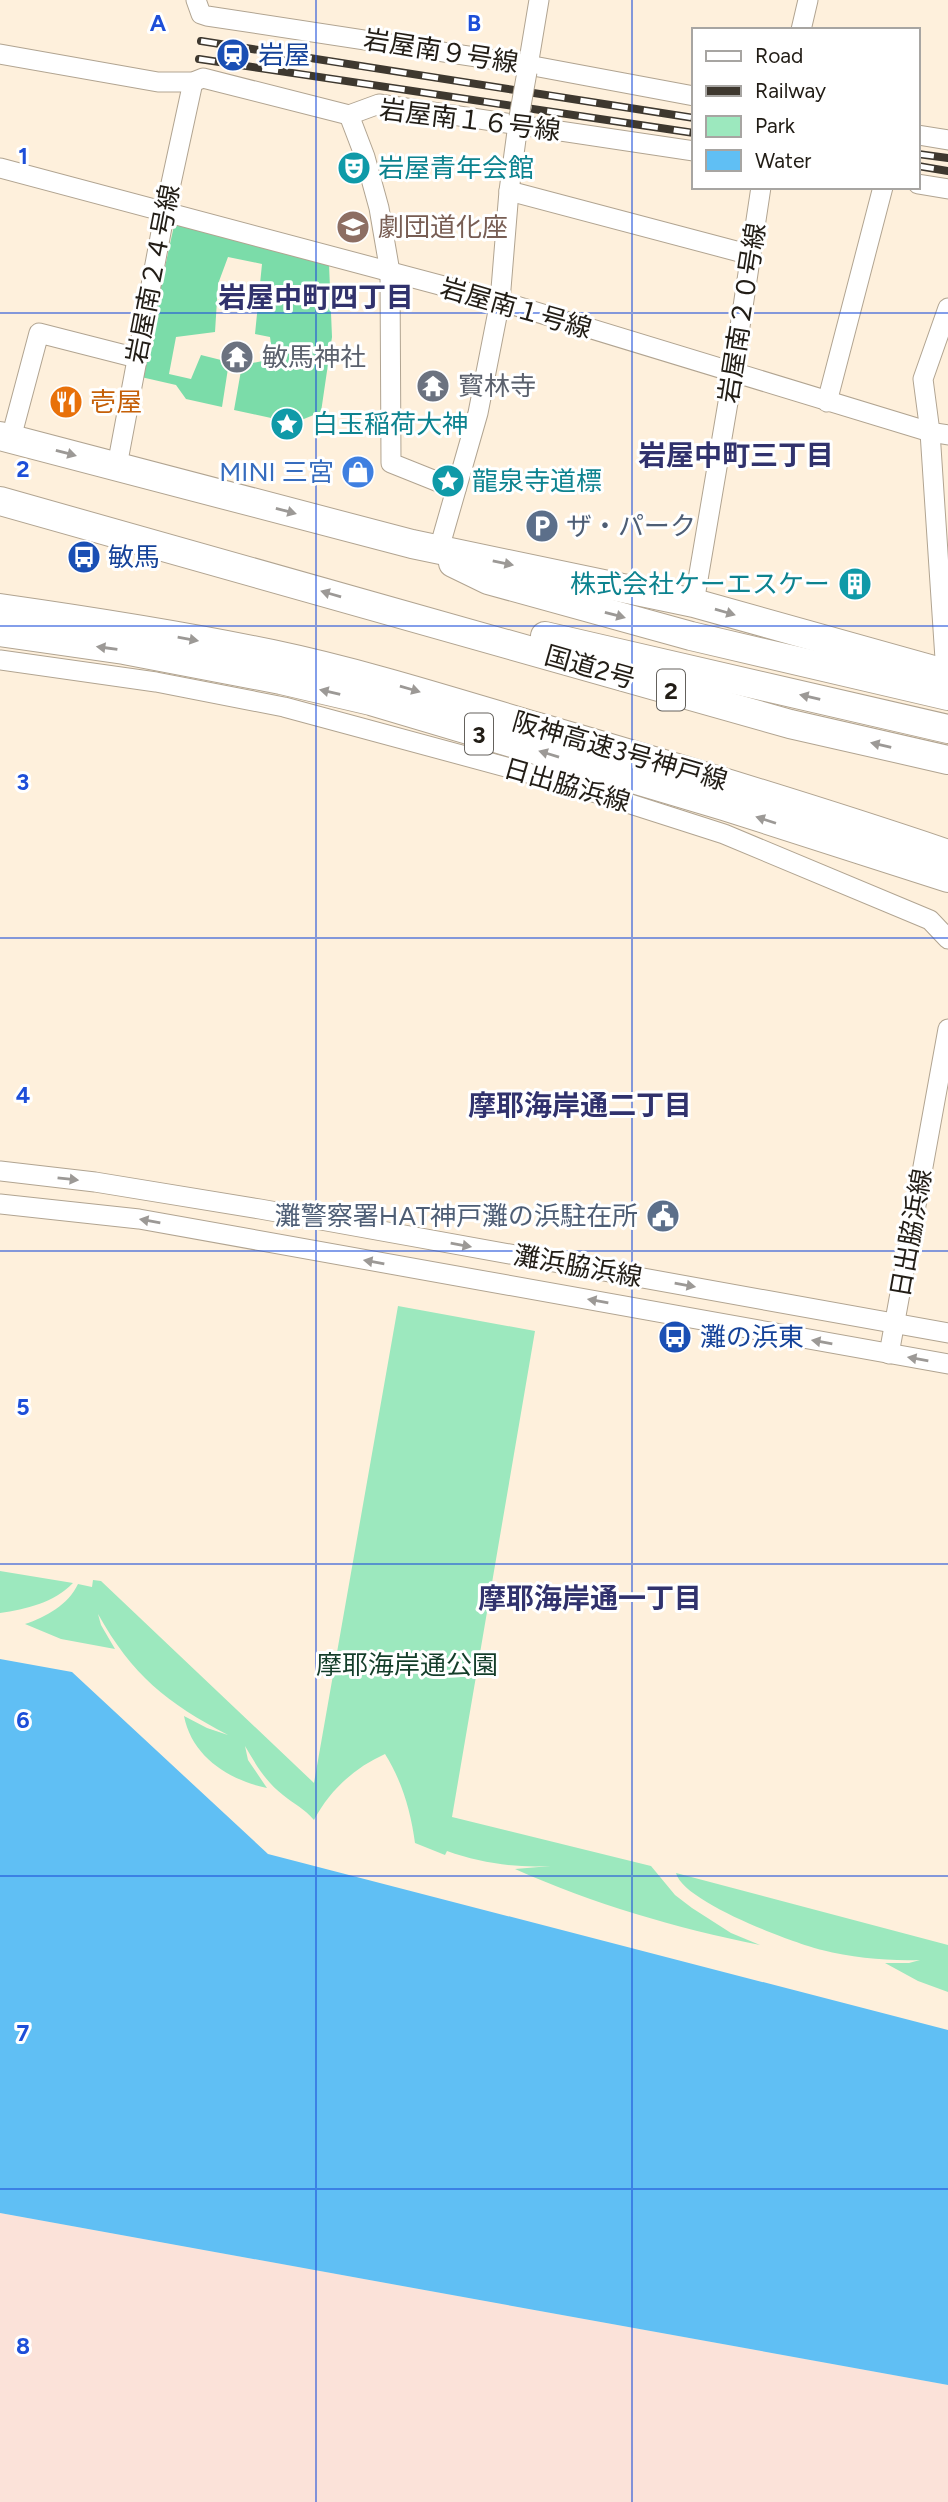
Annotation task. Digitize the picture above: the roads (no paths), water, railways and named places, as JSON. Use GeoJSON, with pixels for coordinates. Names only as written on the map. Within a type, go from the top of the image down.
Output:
{"type":"FeatureCollection","features":[{"type":"Feature","properties":{"kind":"highway","name":"2"},"geometry":{"type":"LineString","coordinates":[[5,437],[425,546],[694,604],[947,682]]}},
{"type":"Feature","properties":{"kind":"highway","name":"国道2号"},"geometry":{"type":"LineString","coordinates":[[0,501],[790,724],[948,760]]}},
{"type":"Feature","properties":{"kind":"highway","name":"2"},"geometry":{"type":"LineString","coordinates":[[425,546],[488,580],[691,636],[947,682]]}},
{"type":"Feature","properties":{"kind":"highway","name":"阪神高速3号神戸線"},"geometry":{"type":"LineString","coordinates":[[0,608],[257,651],[354,673],[834,816],[948,855]]}},
{"type":"Feature","properties":{"kind":"highway","name":"国道2号"},"geometry":{"type":"LineString","coordinates":[[396,612],[516,629],[948,729]]}},
{"type":"Feature","properties":{"kind":"highway","name":"阪神高速3号神戸線"},"geometry":{"type":"LineString","coordinates":[[0,632],[163,657],[371,701],[806,832],[948,878]]}},
{"type":"Feature","properties":{"kind":"highway"},"geometry":{"type":"LineString","coordinates":[[834,816],[948,843]]}},
{"type":"Feature","properties":{"kind":"highway"},"geometry":{"type":"LineString","coordinates":[[806,832],[948,894]]}},
{"type":"Feature","properties":{"kind":"street","name":"岩屋南９号線"},"geometry":{"type":"LineString","coordinates":[[196,0],[201,13],[207,16],[692,96]]}},
{"type":"Feature","properties":{"kind":"street"},"geometry":{"type":"LineString","coordinates":[[425,546],[456,489],[478,413],[500,301],[518,120],[539,0]]}},
{"type":"Feature","properties":{"kind":"street"},"geometry":{"type":"LineString","coordinates":[[801,28],[808,0]]}},
{"type":"Feature","properties":{"kind":"street","name":"岩屋南１６号線"},"geometry":{"type":"LineString","coordinates":[[0,54],[158,82],[193,82],[203,78],[349,115],[379,104],[518,120],[692,151]]}},
{"type":"Feature","properties":{"kind":"street","name":"岩屋南２４号線"},"geometry":{"type":"LineString","coordinates":[[117,466],[165,211],[193,82]]}},
{"type":"Feature","properties":{"kind":"street"},"geometry":{"type":"LineString","coordinates":[[349,115],[365,156],[379,208],[390,272],[391,463],[456,489]]}},
{"type":"Feature","properties":{"kind":"street"},"geometry":{"type":"LineString","coordinates":[[920,135],[948,140]]}},
{"type":"Feature","properties":{"kind":"street","name":"岩屋南１号線"},"geometry":{"type":"LineString","coordinates":[[0,168],[500,301],[939,434]]}},
{"type":"Feature","properties":{"kind":"street"},"geometry":{"type":"LineString","coordinates":[[920,184],[948,189]]}},
{"type":"Feature","properties":{"kind":"street","name":"岩屋南２０号線"},"geometry":{"type":"LineString","coordinates":[[694,604],[761,189]]}},
{"type":"Feature","properties":{"kind":"street"},"geometry":{"type":"LineString","coordinates":[[827,402],[882,189]]}},
{"type":"Feature","properties":{"kind":"street"},"geometry":{"type":"LineString","coordinates":[[509,191],[751,255]]}},
{"type":"Feature","properties":{"kind":"street"},"geometry":{"type":"LineString","coordinates":[[947,682],[939,434],[923,379],[948,308]]}},
{"type":"Feature","properties":{"kind":"street"},"geometry":{"type":"LineString","coordinates":[[5,437],[39,333],[137,358]]}},
{"type":"Feature","properties":{"kind":"street","name":"日出脇浜線"},"geometry":{"type":"LineString","coordinates":[[0,660],[156,682],[284,708],[565,783],[724,834],[784,858],[930,920],[948,939]]}},
{"type":"Feature","properties":{"kind":"street","name":"日出脇浜線"},"geometry":{"type":"LineString","coordinates":[[889,1354],[948,1029]]}},
{"type":"Feature","properties":{"kind":"street","name":"灘浜脇浜線"},"geometry":{"type":"LineString","coordinates":[[0,1171],[95,1182],[260,1209],[948,1333]]}},
{"type":"Feature","properties":{"kind":"street","name":"灘浜脇浜線"},"geometry":{"type":"LineString","coordinates":[[0,1204],[139,1219],[948,1364]]}},
{"type":"Feature","properties":{"kind":"water"},"geometry":{"type":"Polygon","coordinates":[[[0,1659],[72,1672],[268,1854],[948,2030],[948,2385],[0,2213],[0,1659]]]}},
{"type":"Feature","properties":{"kind":"railway"},"geometry":{"type":"LineString","coordinates":[[201,41],[692,118]]}},
{"type":"Feature","properties":{"kind":"railway"},"geometry":{"type":"LineString","coordinates":[[199,59],[692,133]]}},
{"type":"Feature","properties":{"kind":"railway"},"geometry":{"type":"LineString","coordinates":[[920,154],[948,158]]}},
{"type":"Feature","properties":{"kind":"railway"},"geometry":{"type":"LineString","coordinates":[[920,166],[948,171]]}},
{"type":"Feature","properties":{"kind":"place","name":"岩屋"},"geometry":{"type":"Point","coordinates":[233,55]}},
{"type":"Feature","properties":{"kind":"place","name":"岩屋青年会館"},"geometry":{"type":"Point","coordinates":[354,168]}},
{"type":"Feature","properties":{"kind":"place","name":"劇団道化座"},"geometry":{"type":"Point","coordinates":[353,227]}},
{"type":"Feature","properties":{"kind":"place","name":"敏馬神社"},"geometry":{"type":"Point","coordinates":[237,357]}},
{"type":"Feature","properties":{"kind":"place","name":"寳林寺"},"geometry":{"type":"Point","coordinates":[433,386]}},
{"type":"Feature","properties":{"kind":"place","name":"壱屋"},"geometry":{"type":"Point","coordinates":[66,402]}},
{"type":"Feature","properties":{"kind":"place","name":"白玉稲荷大神"},"geometry":{"type":"Point","coordinates":[287,424]}},
{"type":"Feature","properties":{"kind":"place","name":"MINI 三宮"},"geometry":{"type":"Point","coordinates":[358,472]}},
{"type":"Feature","properties":{"kind":"place","name":"龍泉寺道標"},"geometry":{"type":"Point","coordinates":[448,481]}},
{"type":"Feature","properties":{"kind":"place","name":"ザ・パーク"},"geometry":{"type":"Point","coordinates":[542,526]}},
{"type":"Feature","properties":{"kind":"place","name":"敏馬"},"geometry":{"type":"Point","coordinates":[84,557]}},
{"type":"Feature","properties":{"kind":"place","name":"株式会社ケーエスケー"},"geometry":{"type":"Point","coordinates":[855,584]}},
{"type":"Feature","properties":{"kind":"place","name":"灘警察署HAT神戸灘の浜駐在所"},"geometry":{"type":"Point","coordinates":[663,1216]}},
{"type":"Feature","properties":{"kind":"place","name":"灘の浜東"},"geometry":{"type":"Point","coordinates":[675,1337]}},
{"type":"Feature","properties":{"kind":"district","name":"岩屋中町四丁目"},"geometry":{"type":"Point","coordinates":[316,297]}},
{"type":"Feature","properties":{"kind":"district","name":"岩屋中町三丁目"},"geometry":{"type":"Point","coordinates":[736,455]}},
{"type":"Feature","properties":{"kind":"district","name":"摩耶海岸通二丁目"},"geometry":{"type":"Point","coordinates":[580,1105]}},
{"type":"Feature","properties":{"kind":"district","name":"摩耶海岸通一丁目"},"geometry":{"type":"Point","coordinates":[590,1598]}},
{"type":"Feature","properties":{"kind":"park label","name":"摩耶海岸通公園"},"geometry":{"type":"Point","coordinates":[407,1665]}}]}
